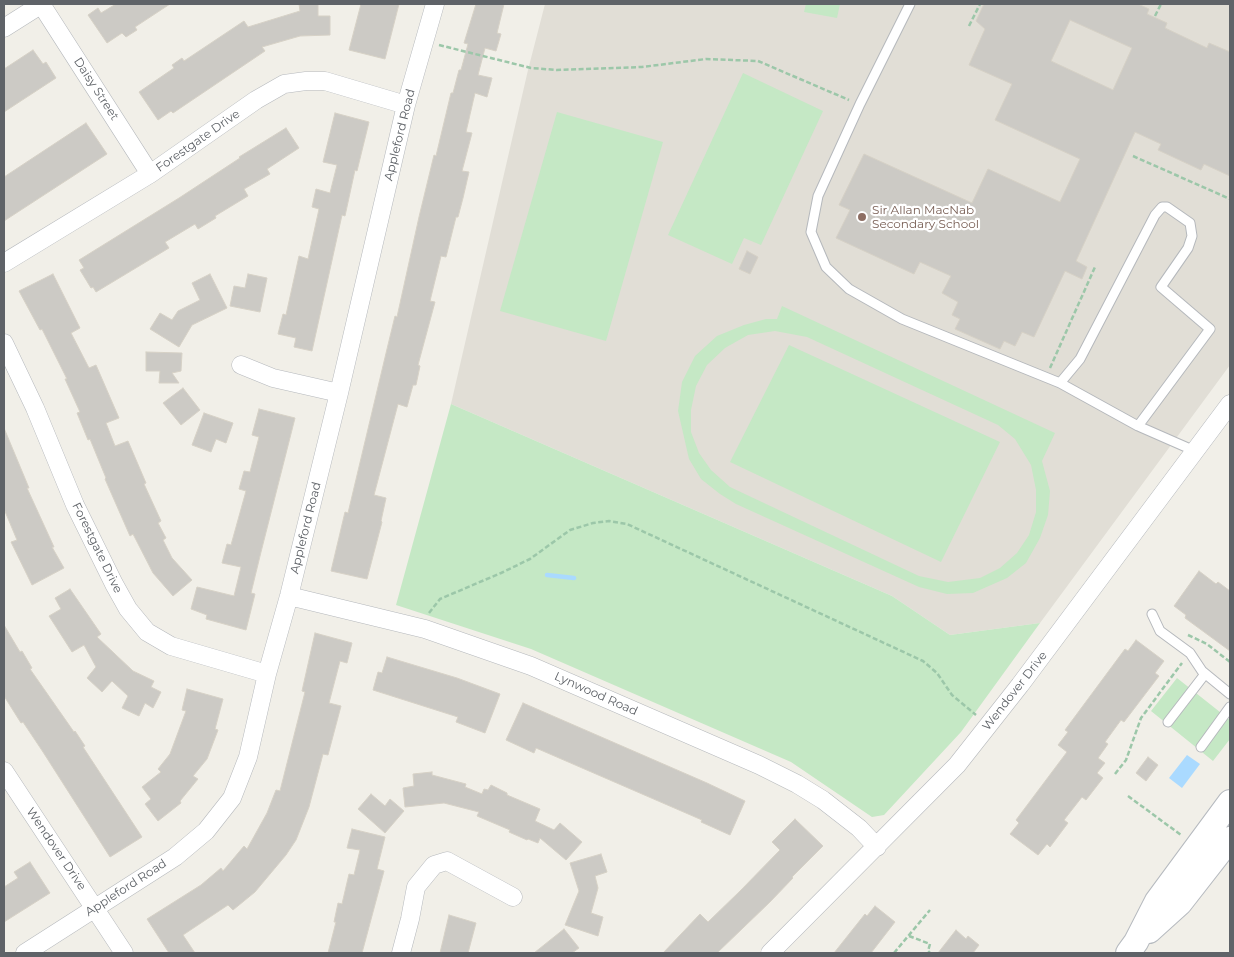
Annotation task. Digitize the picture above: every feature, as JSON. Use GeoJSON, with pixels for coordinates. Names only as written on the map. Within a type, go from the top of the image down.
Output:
{"type":"FeatureCollection","features":[{"type":"Feature","properties":{"kind":"main road"},"geometry":{"type":"LineString","coordinates":[[1132,948],[1157,901],[1196,847],[1225,813]]}},
{"type":"Feature","properties":{"kind":"main road"},"geometry":{"type":"LineString","coordinates":[[1132,948],[1180,903],[1230,839]]}},
{"type":"Feature","properties":{"kind":"street"},"geometry":{"type":"LineString","coordinates":[[4,28],[42,4]]}},
{"type":"Feature","properties":{"kind":"street","name":"Daisy Street"},"geometry":{"type":"LineString","coordinates":[[42,4],[150,174]]}},
{"type":"Feature","properties":{"kind":"street","name":"Appleford Road"},"geometry":{"type":"LineString","coordinates":[[25,953],[175,857],[206,831],[232,798],[248,757],[267,674],[289,596],[339,393],[406,105],[434,4]]}},
{"type":"Feature","properties":{"kind":"street","name":"Forestgate Drive"},"geometry":{"type":"LineString","coordinates":[[4,263],[150,174],[256,100],[284,84],[325,81],[406,105]]}},
{"type":"Feature","properties":{"kind":"street","name":"Forestgate Drive"},"geometry":{"type":"LineString","coordinates":[[4,343],[35,408],[75,505],[128,609],[147,632],[171,646],[267,674]]}},
{"type":"Feature","properties":{"kind":"street"},"geometry":{"type":"LineString","coordinates":[[241,365],[274,378],[339,393]]}},
{"type":"Feature","properties":{"kind":"street","name":"Wendover Drive"},"geometry":{"type":"LineString","coordinates":[[770,953],[958,765],[1230,404]]}},
{"type":"Feature","properties":{"kind":"street","name":"Lynwood Road"},"geometry":{"type":"LineString","coordinates":[[289,596],[425,629],[530,666],[797,784],[823,800],[859,828],[877,847]]}},
{"type":"Feature","properties":{"kind":"street","name":"Wendover Drive"},"geometry":{"type":"LineString","coordinates":[[4,771],[124,953]]}},
{"type":"Feature","properties":{"kind":"street"},"geometry":{"type":"LineString","coordinates":[[401,953],[416,887],[434,866],[447,860],[513,897]]}},
{"type":"Feature","properties":{"kind":"lane"},"geometry":{"type":"LineString","coordinates":[[910,4],[860,104],[818,196],[811,232],[826,267],[849,289],[902,319],[1060,383],[1138,426],[1195,451]]}},
{"type":"Feature","properties":{"kind":"lane"},"geometry":{"type":"LineString","coordinates":[[1060,383],[1080,359],[1155,215],[1162,207],[1167,207],[1190,223],[1192,236],[1188,248],[1161,287],[1210,329],[1138,426]]}},
{"type":"Feature","properties":{"kind":"lane"},"geometry":{"type":"LineString","coordinates":[[1152,614],[1160,631],[1190,653],[1205,674],[1230,694]]}},
{"type":"Feature","properties":{"kind":"lane"},"geometry":{"type":"LineString","coordinates":[[1168,722],[1205,674]]}},
{"type":"Feature","properties":{"kind":"lane"},"geometry":{"type":"LineString","coordinates":[[1201,747],[1230,707]]}},
{"type":"Feature","properties":{"kind":"path"},"geometry":{"type":"LineString","coordinates":[[969,26],[980,4]]}},
{"type":"Feature","properties":{"kind":"path"},"geometry":{"type":"LineString","coordinates":[[1155,16],[1160,4]]}},
{"type":"Feature","properties":{"kind":"path"},"geometry":{"type":"LineString","coordinates":[[425,41],[531,68],[557,70],[642,67],[706,59],[758,61],[860,104]]}},
{"type":"Feature","properties":{"kind":"path"},"geometry":{"type":"LineString","coordinates":[[1133,156],[1230,199]]}},
{"type":"Feature","properties":{"kind":"path"},"geometry":{"type":"LineString","coordinates":[[1045,378],[1095,267]]}},
{"type":"Feature","properties":{"kind":"path"},"geometry":{"type":"LineString","coordinates":[[425,629],[430,610],[440,599],[530,559],[546,545],[570,530],[593,523],[609,521],[627,524],[923,660],[937,673],[952,694],[988,725]]}},
{"type":"Feature","properties":{"kind":"path"},"geometry":{"type":"LineString","coordinates":[[1115,774],[1126,760],[1141,718],[1199,640]]}},
{"type":"Feature","properties":{"kind":"path"},"geometry":{"type":"LineString","coordinates":[[1128,796],[1196,847]]}},
{"type":"Feature","properties":{"kind":"path"},"geometry":{"type":"LineString","coordinates":[[894,953],[930,910]]}},
{"type":"Feature","properties":{"kind":"path"},"geometry":{"type":"LineString","coordinates":[[909,936],[930,944],[928,951],[930,953]]}},
{"type":"Feature","properties":{"kind":"shaded area","name":"Sir Allan MacNab Secondary School"},"geometry":{"type":"Polygon","coordinates":[[[545,4],[1230,4],[1230,365],[1040,623],[950,635],[892,596],[451,404],[545,4]]]}},
{"type":"Feature","properties":{"kind":"green space"},"geometry":{"type":"Polygon","coordinates":[[[806,4],[840,4],[837,18],[804,12],[806,4]]]}},
{"type":"Feature","properties":{"kind":"green space"},"geometry":{"type":"Polygon","coordinates":[[[743,73],[823,111],[761,245],[744,238],[732,264],[668,235],[743,73]]]}},
{"type":"Feature","properties":{"kind":"green space"},"geometry":{"type":"Polygon","coordinates":[[[557,112],[663,142],[606,341],[500,311],[557,112]]]}},
{"type":"Feature","properties":{"kind":"green space"},"geometry":{"type":"Polygon","coordinates":[[[782,306],[1055,433],[1042,461],[1050,491],[1048,515],[1040,538],[1026,563],[1007,578],[973,593],[947,594],[919,587],[736,504],[701,479],[689,459],[678,411],[682,382],[695,356],[717,336],[744,325],[766,319],[777,319],[782,306]],[[775,331],[748,335],[725,348],[707,365],[696,386],[691,410],[691,432],[699,453],[711,470],[730,487],[919,576],[948,582],[980,578],[1000,568],[1017,553],[1029,535],[1036,512],[1036,490],[1031,465],[1015,439],[998,425],[807,337],[775,331]]]}},
{"type":"Feature","properties":{"kind":"green space"},"geometry":{"type":"Polygon","coordinates":[[[789,345],[1000,442],[941,562],[730,462],[789,345]]]}},
{"type":"Feature","properties":{"kind":"green space"},"geometry":{"type":"Polygon","coordinates":[[[451,404],[892,596],[950,635],[1040,623],[961,732],[884,815],[872,817],[791,762],[531,649],[396,605],[451,404]]]}},
{"type":"Feature","properties":{"kind":"green space"},"geometry":{"type":"Polygon","coordinates":[[[1177,678],[1230,720],[1230,739],[1213,761],[1151,711],[1177,678]]]}},
{"type":"Feature","properties":{"kind":"water"},"geometry":{"type":"Polygon","coordinates":[[[1187,755],[1200,764],[1182,788],[1169,778],[1187,755]]]}},
{"type":"Feature","properties":{"kind":"building"},"geometry":{"type":"Polygon","coordinates":[[[116,4],[170,4],[135,27],[137,30],[126,37],[122,33],[107,43],[88,15],[98,8],[101,13],[116,4]]]}},
{"type":"Feature","properties":{"kind":"building"},"geometry":{"type":"Polygon","coordinates":[[[299,4],[318,4],[318,16],[330,16],[330,35],[300,36],[262,47],[265,51],[173,113],[171,111],[158,120],[139,92],[174,68],[172,65],[182,58],[184,61],[244,21],[248,27],[300,11],[299,4]]]}},
{"type":"Feature","properties":{"kind":"building"},"geometry":{"type":"Polygon","coordinates":[[[361,4],[399,4],[385,59],[349,50],[361,4]]]}},
{"type":"Feature","properties":{"kind":"building"},"geometry":{"type":"Polygon","coordinates":[[[476,4],[504,4],[497,33],[501,34],[496,51],[485,48],[478,75],[492,78],[487,97],[475,93],[466,132],[472,133],[462,171],[469,172],[463,198],[446,257],[441,256],[430,301],[435,302],[418,365],[420,366],[416,385],[413,385],[407,407],[398,404],[374,495],[386,498],[382,522],[367,579],[331,571],[345,512],[348,513],[395,316],[397,317],[434,155],[436,156],[451,93],[453,93],[459,70],[461,70],[468,44],[464,43],[476,4]]]}},
{"type":"Feature","properties":{"kind":"building"},"geometry":{"type":"Polygon","coordinates":[[[984,4],[1138,4],[1149,9],[1147,14],[1167,23],[1165,28],[1207,48],[1209,43],[1230,52],[1230,176],[1204,164],[1201,170],[1158,150],[1161,144],[1135,132],[1076,261],[1087,267],[1082,279],[1065,271],[1034,337],[1022,332],[1015,346],[1004,341],[1000,349],[955,329],[960,319],[952,315],[958,302],[942,293],[951,276],[920,262],[914,274],[836,238],[850,210],[839,205],[864,154],[972,203],[988,169],[1060,202],[1080,159],[995,120],[1012,84],[969,65],[985,29],[976,21],[984,4]],[[1070,20],[1051,61],[1113,90],[1132,48],[1070,20]]]}},
{"type":"Feature","properties":{"kind":"building"},"geometry":{"type":"Polygon","coordinates":[[[33,50],[43,64],[46,62],[56,78],[4,112],[4,69],[33,50]]]}},
{"type":"Feature","properties":{"kind":"building"},"geometry":{"type":"Polygon","coordinates":[[[335,113],[369,122],[357,171],[355,170],[345,216],[342,215],[312,351],[294,347],[296,338],[278,334],[283,314],[286,315],[299,256],[308,259],[319,209],[312,207],[316,189],[330,193],[337,165],[323,162],[335,113]]]}},
{"type":"Feature","properties":{"kind":"building"},"geometry":{"type":"Polygon","coordinates":[[[86,123],[107,154],[4,221],[4,177],[86,123]]]}},
{"type":"Feature","properties":{"kind":"building"},"geometry":{"type":"Polygon","coordinates":[[[286,128],[299,148],[267,169],[270,174],[244,189],[248,196],[198,229],[195,224],[165,242],[169,248],[96,292],[93,287],[91,288],[80,270],[84,268],[79,260],[286,128]]]}},
{"type":"Feature","properties":{"kind":"building"},"geometry":{"type":"Polygon","coordinates":[[[747,251],[758,257],[750,274],[739,269],[747,251]]]}},
{"type":"Feature","properties":{"kind":"building"},"geometry":{"type":"Polygon","coordinates":[[[53,274],[80,328],[71,333],[89,368],[96,365],[119,418],[106,423],[115,446],[128,441],[146,483],[144,484],[161,521],[158,523],[166,538],[163,540],[172,558],[192,580],[173,596],[153,573],[133,534],[130,536],[90,439],[88,440],[77,413],[80,412],[65,379],[67,379],[42,329],[40,330],[19,291],[53,274]]]}},
{"type":"Feature","properties":{"kind":"building"},"geometry":{"type":"Polygon","coordinates":[[[210,274],[227,308],[192,325],[179,347],[150,329],[160,313],[172,320],[178,311],[200,300],[192,283],[210,274]]]}},
{"type":"Feature","properties":{"kind":"building"},"geometry":{"type":"Polygon","coordinates":[[[248,274],[267,278],[260,312],[230,306],[234,286],[245,288],[248,274]]]}},
{"type":"Feature","properties":{"kind":"building"},"geometry":{"type":"Polygon","coordinates":[[[146,352],[182,353],[181,371],[172,373],[179,383],[159,383],[160,371],[146,371],[146,352]]]}},
{"type":"Feature","properties":{"kind":"building"},"geometry":{"type":"Polygon","coordinates":[[[183,388],[200,410],[181,425],[163,403],[183,388]]]}},
{"type":"Feature","properties":{"kind":"building"},"geometry":{"type":"Polygon","coordinates":[[[259,409],[295,418],[251,593],[255,594],[246,630],[206,619],[207,615],[191,609],[197,587],[234,596],[241,567],[222,563],[227,544],[231,545],[246,491],[239,489],[244,471],[250,472],[259,437],[252,435],[259,409]]]}},
{"type":"Feature","properties":{"kind":"building"},"geometry":{"type":"Polygon","coordinates":[[[204,413],[233,423],[226,443],[216,439],[211,452],[192,445],[204,413]]]}},
{"type":"Feature","properties":{"kind":"building"},"geometry":{"type":"Polygon","coordinates":[[[4,428],[29,488],[27,488],[54,547],[52,547],[64,568],[32,585],[11,542],[17,540],[4,509],[4,428]]]}},
{"type":"Feature","properties":{"kind":"building"},"geometry":{"type":"Polygon","coordinates":[[[1199,571],[1216,584],[1218,582],[1230,591],[1230,651],[1185,618],[1186,615],[1174,606],[1199,571]]]}},
{"type":"Feature","properties":{"kind":"building"},"geometry":{"type":"Polygon","coordinates":[[[70,589],[101,634],[97,637],[133,671],[154,681],[151,687],[161,692],[153,708],[145,703],[139,716],[122,708],[128,696],[112,681],[102,692],[87,678],[96,667],[84,645],[72,652],[49,616],[61,609],[55,598],[70,589]]]}},
{"type":"Feature","properties":{"kind":"building"},"geometry":{"type":"Polygon","coordinates":[[[4,625],[20,652],[22,651],[32,668],[30,669],[85,746],[83,747],[142,837],[110,857],[43,752],[4,696],[4,625]]]}},
{"type":"Feature","properties":{"kind":"building"},"geometry":{"type":"Polygon","coordinates":[[[315,633],[352,643],[347,663],[340,661],[329,703],[341,706],[328,755],[323,754],[309,807],[296,840],[255,892],[233,910],[228,905],[183,935],[195,953],[169,953],[147,919],[201,885],[221,868],[223,871],[244,846],[247,849],[267,813],[276,790],[280,791],[305,692],[302,691],[315,633]]]}},
{"type":"Feature","properties":{"kind":"building"},"geometry":{"type":"Polygon","coordinates":[[[1136,640],[1164,661],[1155,673],[1159,676],[1124,722],[1121,720],[1105,742],[1108,744],[1098,758],[1105,763],[1097,773],[1103,778],[1086,800],[1082,797],[1064,820],[1068,823],[1050,847],[1047,844],[1038,855],[1010,834],[1019,823],[1016,820],[1067,752],[1058,745],[1068,732],[1065,730],[1125,649],[1128,651],[1136,640]]]}},
{"type":"Feature","properties":{"kind":"building"},"geometry":{"type":"Polygon","coordinates":[[[387,657],[457,678],[500,694],[485,733],[456,722],[458,717],[373,690],[378,672],[382,673],[387,657]]]}},
{"type":"Feature","properties":{"kind":"building"},"geometry":{"type":"Polygon","coordinates":[[[187,689],[223,699],[215,729],[218,730],[207,759],[193,776],[198,779],[180,801],[181,803],[158,821],[145,804],[151,799],[142,787],[161,772],[158,769],[170,754],[186,711],[182,710],[187,689]]]}},
{"type":"Feature","properties":{"kind":"building"},"geometry":{"type":"Polygon","coordinates":[[[523,703],[745,801],[730,835],[701,822],[702,820],[536,748],[534,753],[506,740],[523,703]]]}},
{"type":"Feature","properties":{"kind":"building"},"geometry":{"type":"Polygon","coordinates":[[[1148,757],[1158,765],[1146,781],[1136,773],[1148,757]]]}},
{"type":"Feature","properties":{"kind":"building"},"geometry":{"type":"Polygon","coordinates":[[[432,772],[432,775],[466,784],[465,787],[482,794],[484,789],[488,790],[491,785],[507,793],[507,795],[540,809],[535,821],[554,830],[560,823],[582,842],[566,860],[540,838],[538,843],[527,840],[509,832],[510,830],[477,816],[479,812],[444,803],[405,807],[403,788],[414,786],[413,774],[432,772]]]}},
{"type":"Feature","properties":{"kind":"building"},"geometry":{"type":"Polygon","coordinates":[[[371,794],[385,806],[390,799],[404,811],[385,833],[358,809],[371,794]]]}},
{"type":"Feature","properties":{"kind":"building"},"geometry":{"type":"Polygon","coordinates":[[[795,819],[823,846],[770,902],[717,953],[663,953],[700,914],[708,922],[740,891],[780,850],[772,842],[795,819]]]}},
{"type":"Feature","properties":{"kind":"building"},"geometry":{"type":"Polygon","coordinates":[[[352,829],[385,837],[377,869],[384,871],[362,953],[328,953],[336,922],[334,922],[338,903],[342,904],[349,874],[354,875],[360,850],[347,848],[352,829]]]}},
{"type":"Feature","properties":{"kind":"building"},"geometry":{"type":"Polygon","coordinates":[[[601,854],[607,872],[595,876],[598,888],[591,913],[603,917],[598,936],[565,925],[579,891],[570,863],[601,854]]]}},
{"type":"Feature","properties":{"kind":"building"},"geometry":{"type":"Polygon","coordinates":[[[30,862],[50,893],[4,922],[4,887],[18,878],[14,872],[30,862]]]}},
{"type":"Feature","properties":{"kind":"building"},"geometry":{"type":"Polygon","coordinates":[[[875,906],[895,922],[871,953],[834,953],[865,914],[867,916],[875,906]]]}},
{"type":"Feature","properties":{"kind":"building"},"geometry":{"type":"Polygon","coordinates":[[[449,915],[476,923],[468,953],[440,953],[449,915]]]}},
{"type":"Feature","properties":{"kind":"building"},"geometry":{"type":"Polygon","coordinates":[[[564,929],[579,948],[572,953],[534,953],[564,929]]]}},
{"type":"Feature","properties":{"kind":"building"},"geometry":{"type":"Polygon","coordinates":[[[956,930],[966,939],[968,936],[979,945],[973,953],[938,953],[956,930]]]}},
{"type":"Feature","properties":{"kind":"waterway"},"geometry":{"type":"LineString","coordinates":[[547,575],[574,578]]}},
{"type":"Feature","properties":{"kind":"place","name":"Sir Allan MacNab Secondary School"},"geometry":{"type":"Point","coordinates":[862,217]}}]}
